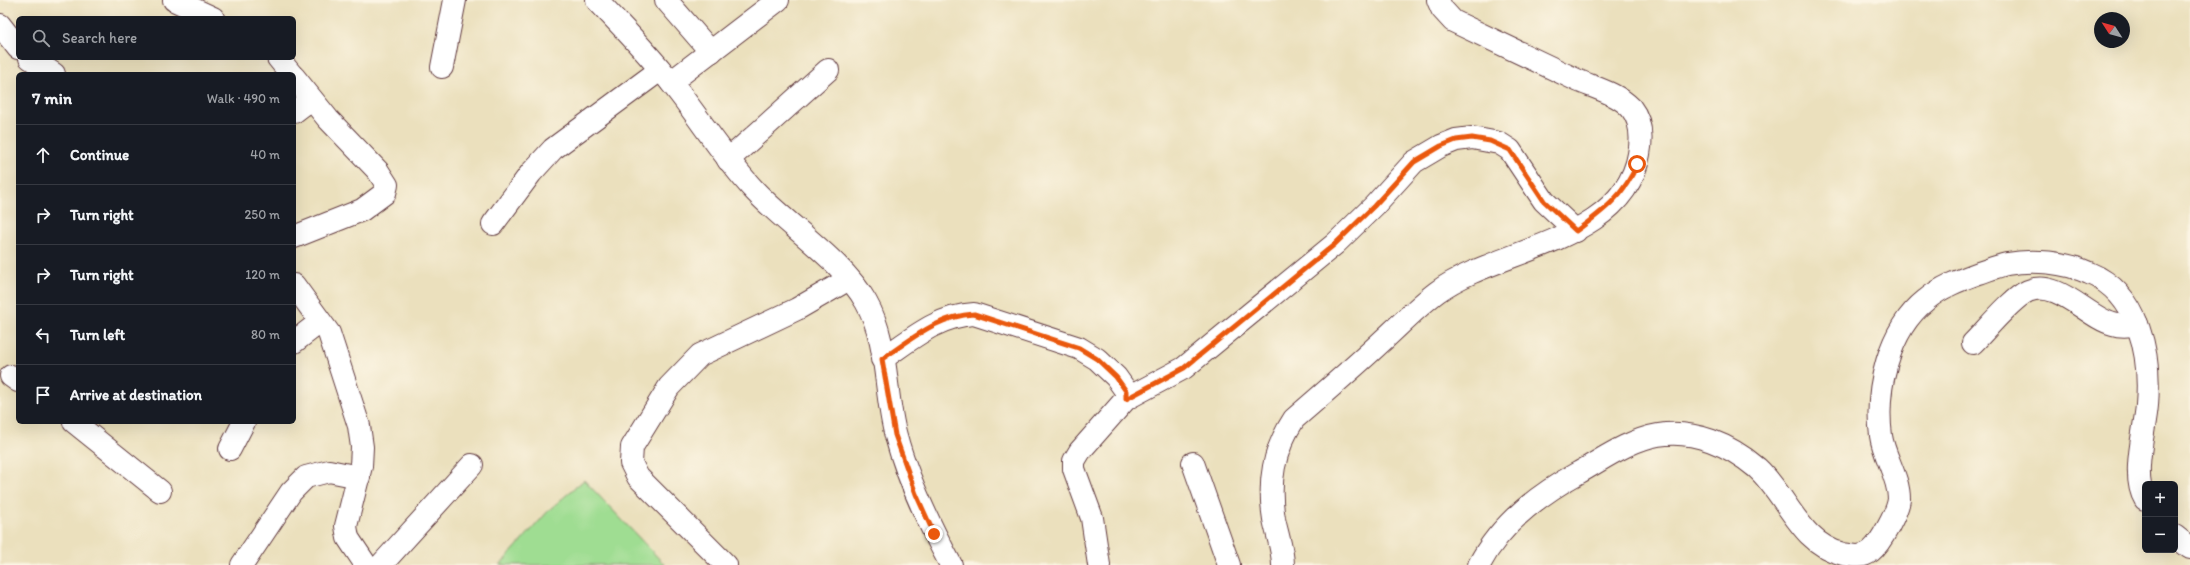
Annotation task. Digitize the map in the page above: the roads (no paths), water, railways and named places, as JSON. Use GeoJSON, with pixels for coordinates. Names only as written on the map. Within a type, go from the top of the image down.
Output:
{"type":"FeatureCollection","features":[{"type":"Feature","properties":{"kind":"street"},"geometry":{"type":"LineString","coordinates":[[174,0],[209,16]]}},
{"type":"Feature","properties":{"kind":"street"},"geometry":{"type":"LineString","coordinates":[[442,67],[455,0]]}},
{"type":"Feature","properties":{"kind":"street"},"geometry":{"type":"LineString","coordinates":[[598,0],[666,76],[728,160],[755,191],[849,278],[867,303],[879,334],[895,435],[916,494],[951,565]]}},
{"type":"Feature","properties":{"kind":"street"},"geometry":{"type":"LineString","coordinates":[[666,0],[711,52]]}},
{"type":"Feature","properties":{"kind":"street"},"geometry":{"type":"LineString","coordinates":[[493,224],[531,173],[553,149],[666,76],[711,52],[778,0]]}},
{"type":"Feature","properties":{"kind":"street"},"geometry":{"type":"LineString","coordinates":[[1283,565],[1270,494],[1276,455],[1283,436],[1294,419],[1414,311],[1439,291],[1458,279],[1576,231],[1608,207],[1631,179],[1637,164],[1642,138],[1638,120],[1630,108],[1619,99],[1453,21],[1442,9],[1438,0]]}},
{"type":"Feature","properties":{"kind":"street"},"geometry":{"type":"LineString","coordinates":[[0,25],[16,45]]}},
{"type":"Feature","properties":{"kind":"street"},"geometry":{"type":"LineString","coordinates":[[33,60],[51,72]]}},
{"type":"Feature","properties":{"kind":"street"},"geometry":{"type":"LineString","coordinates":[[280,60],[289,72]]}},
{"type":"Feature","properties":{"kind":"street"},"geometry":{"type":"LineString","coordinates":[[728,160],[828,70]]}},
{"type":"Feature","properties":{"kind":"street"},"geometry":{"type":"LineString","coordinates":[[296,80],[378,171],[387,185],[385,193],[362,210],[296,236]]}},
{"type":"Feature","properties":{"kind":"street"},"geometry":{"type":"LineString","coordinates":[[296,110],[311,98]]}},
{"type":"Feature","properties":{"kind":"street"},"geometry":{"type":"LineString","coordinates":[[1099,565],[1092,518],[1076,479],[1074,461],[1080,451],[1126,399],[1184,368],[1335,244],[1374,206],[1414,162],[1441,146],[1451,142],[1472,138],[1490,141],[1510,150],[1544,201],[1576,231]]}},
{"type":"Feature","properties":{"kind":"street"},"geometry":{"type":"LineString","coordinates":[[1479,565],[1491,543],[1517,515],[1570,477],[1638,439],[1660,435],[1679,434],[1708,439],[1732,450],[1762,473],[1814,540],[1830,551],[1859,557],[1872,550],[1882,537],[1899,502],[1895,476],[1882,439],[1880,391],[1890,356],[1907,320],[1924,301],[1943,287],[2007,264],[2034,262],[2061,264],[2090,273],[2122,295],[2137,324],[2147,368],[2147,406],[2138,460],[2142,494]]}},
{"type":"Feature","properties":{"kind":"street"},"geometry":{"type":"LineString","coordinates":[[726,565],[638,477],[631,463],[632,447],[669,387],[700,354],[778,319],[849,278]]}},
{"type":"Feature","properties":{"kind":"street"},"geometry":{"type":"LineString","coordinates":[[296,287],[328,333],[359,426],[362,447],[362,466],[346,526],[348,538],[366,565]]}},
{"type":"Feature","properties":{"kind":"street"},"geometry":{"type":"LineString","coordinates":[[1974,343],[2016,300],[2029,290],[2044,289],[2056,292],[2103,320],[2113,324],[2125,326],[2137,324]]}},
{"type":"Feature","properties":{"kind":"street"},"geometry":{"type":"LineString","coordinates":[[882,359],[941,320],[958,315],[974,314],[1079,348],[1097,359],[1116,377],[1126,391],[1126,399]]}},
{"type":"Feature","properties":{"kind":"street"},"geometry":{"type":"LineString","coordinates":[[296,340],[320,322]]}},
{"type":"Feature","properties":{"kind":"street"},"geometry":{"type":"LineString","coordinates":[[80,424],[160,491]]}},
{"type":"Feature","properties":{"kind":"street"},"geometry":{"type":"LineString","coordinates":[[230,449],[243,424]]}},
{"type":"Feature","properties":{"kind":"street"},"geometry":{"type":"LineString","coordinates":[[1193,463],[1229,565]]}},
{"type":"Feature","properties":{"kind":"street"},"geometry":{"type":"LineString","coordinates":[[381,565],[472,466]]}},
{"type":"Feature","properties":{"kind":"street"},"geometry":{"type":"LineString","coordinates":[[242,565],[291,492],[306,477],[329,471],[359,477]]}},
{"type":"Feature","properties":{"kind":"street"},"geometry":{"type":"LineString","coordinates":[[2178,538],[2190,548]]}}]}
